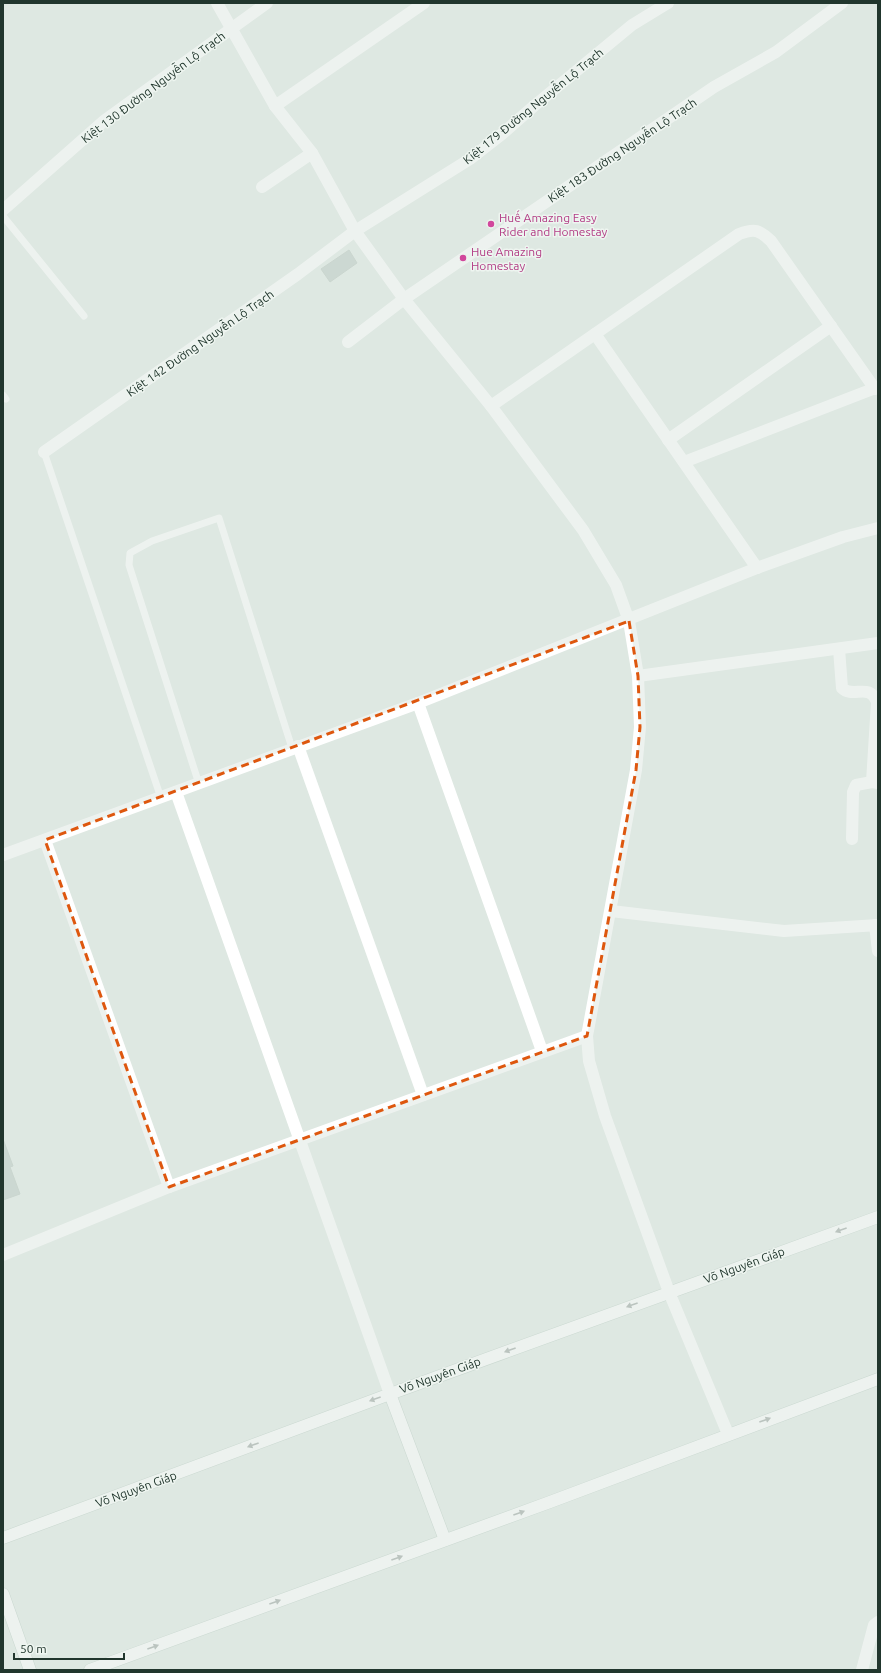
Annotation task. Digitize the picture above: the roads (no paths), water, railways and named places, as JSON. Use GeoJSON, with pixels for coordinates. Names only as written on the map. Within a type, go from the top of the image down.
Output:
{"type":"FeatureCollection","features":[{"type":"Feature","properties":{"kind":"street"},"geometry":{"type":"LineString","coordinates":[[217,3],[275,106],[312,153],[354,231],[404,299],[491,406],[583,530],[616,585],[629,621],[638,676],[640,726],[636,770],[587,1036],[589,1061],[605,1116],[669,1292],[728,1434]]}},
{"type":"Feature","properties":{"kind":"street","name":"Kiệt 130 Đường Nguyễn Lộ Trạch"},"geometry":{"type":"LineString","coordinates":[[3,210],[105,120],[177,69],[231,27],[267,3]]}},
{"type":"Feature","properties":{"kind":"street"},"geometry":{"type":"LineString","coordinates":[[275,106],[424,3]]}},
{"type":"Feature","properties":{"kind":"street","name":"Kiệt 179 Đường Nguyễn Lộ Trạch"},"geometry":{"type":"LineString","coordinates":[[354,231],[470,159],[632,25],[668,3]]}},
{"type":"Feature","properties":{"kind":"street","name":"Kiệt 183 Đường Nguyễn Lộ Trạch"},"geometry":{"type":"LineString","coordinates":[[348,342],[404,299],[714,87],[776,52],[842,3]]}},
{"type":"Feature","properties":{"kind":"street"},"geometry":{"type":"LineString","coordinates":[[262,187],[312,153]]}},
{"type":"Feature","properties":{"kind":"street"},"geometry":{"type":"LineString","coordinates":[[491,406],[739,234],[749,230],[760,231],[771,241],[877,388],[684,462]]}},
{"type":"Feature","properties":{"kind":"street","name":"Kiệt 142 Đường Nguyễn Lộ Trạch"},"geometry":{"type":"LineString","coordinates":[[44,452],[298,274],[354,231]]}},
{"type":"Feature","properties":{"kind":"street"},"geometry":{"type":"LineString","coordinates":[[668,440],[831,326]]}},
{"type":"Feature","properties":{"kind":"street"},"geometry":{"type":"LineString","coordinates":[[595,334],[757,568]]}},
{"type":"Feature","properties":{"kind":"street"},"geometry":{"type":"LineString","coordinates":[[3,855],[418,703],[629,621],[757,568],[843,537],[878,528]]}},
{"type":"Feature","properties":{"kind":"street"},"geometry":{"type":"LineString","coordinates":[[638,676],[878,643]]}},
{"type":"Feature","properties":{"kind":"street"},"geometry":{"type":"LineString","coordinates":[[839,649],[842,688],[849,692],[870,692],[874,695],[876,702],[875,783],[856,785],[853,792],[852,839]]}},
{"type":"Feature","properties":{"kind":"street"},"geometry":{"type":"LineString","coordinates":[[418,703],[542,1051]]}},
{"type":"Feature","properties":{"kind":"street"},"geometry":{"type":"LineString","coordinates":[[295,747],[423,1095]]}},
{"type":"Feature","properties":{"kind":"street"},"geometry":{"type":"LineString","coordinates":[[176,792],[390,1394],[445,1540]]}},
{"type":"Feature","properties":{"kind":"street"},"geometry":{"type":"LineString","coordinates":[[45,840],[170,1187]]}},
{"type":"Feature","properties":{"kind":"street"},"geometry":{"type":"LineString","coordinates":[[611,911],[784,931],[877,925],[878,951]]}},
{"type":"Feature","properties":{"kind":"street"},"geometry":{"type":"LineString","coordinates":[[3,1255],[170,1187],[542,1051],[587,1036]]}},
{"type":"Feature","properties":{"kind":"street","name":"Võ Nguyên Giáp"},"geometry":{"type":"LineString","coordinates":[[3,1538],[390,1394],[878,1217]]}},
{"type":"Feature","properties":{"kind":"street"},"geometry":{"type":"LineString","coordinates":[[90,1670],[878,1379]]}},
{"type":"Feature","properties":{"kind":"street"},"geometry":{"type":"LineString","coordinates":[[3,1594],[30,1670]]}},
{"type":"Feature","properties":{"kind":"street"},"geometry":{"type":"LineString","coordinates":[[862,1670],[870,1635],[874,1625],[878,1622]]}},
{"type":"Feature","properties":{"kind":"lane"},"geometry":{"type":"LineString","coordinates":[[3,216],[84,316]]}},
{"type":"Feature","properties":{"kind":"lane"},"geometry":{"type":"LineString","coordinates":[[44,452],[161,798]]}},
{"type":"Feature","properties":{"kind":"lane"},"geometry":{"type":"LineString","coordinates":[[199,784],[129,565],[130,553],[152,541],[219,518],[295,747]]}},
{"type":"Feature","properties":{"kind":"place","name":"Huế Amazing Easy Rider and Homestay"},"geometry":{"type":"Point","coordinates":[491,224]}},
{"type":"Feature","properties":{"kind":"place","name":"Hue Amazing Homestay"},"geometry":{"type":"Point","coordinates":[463,258]}}]}
